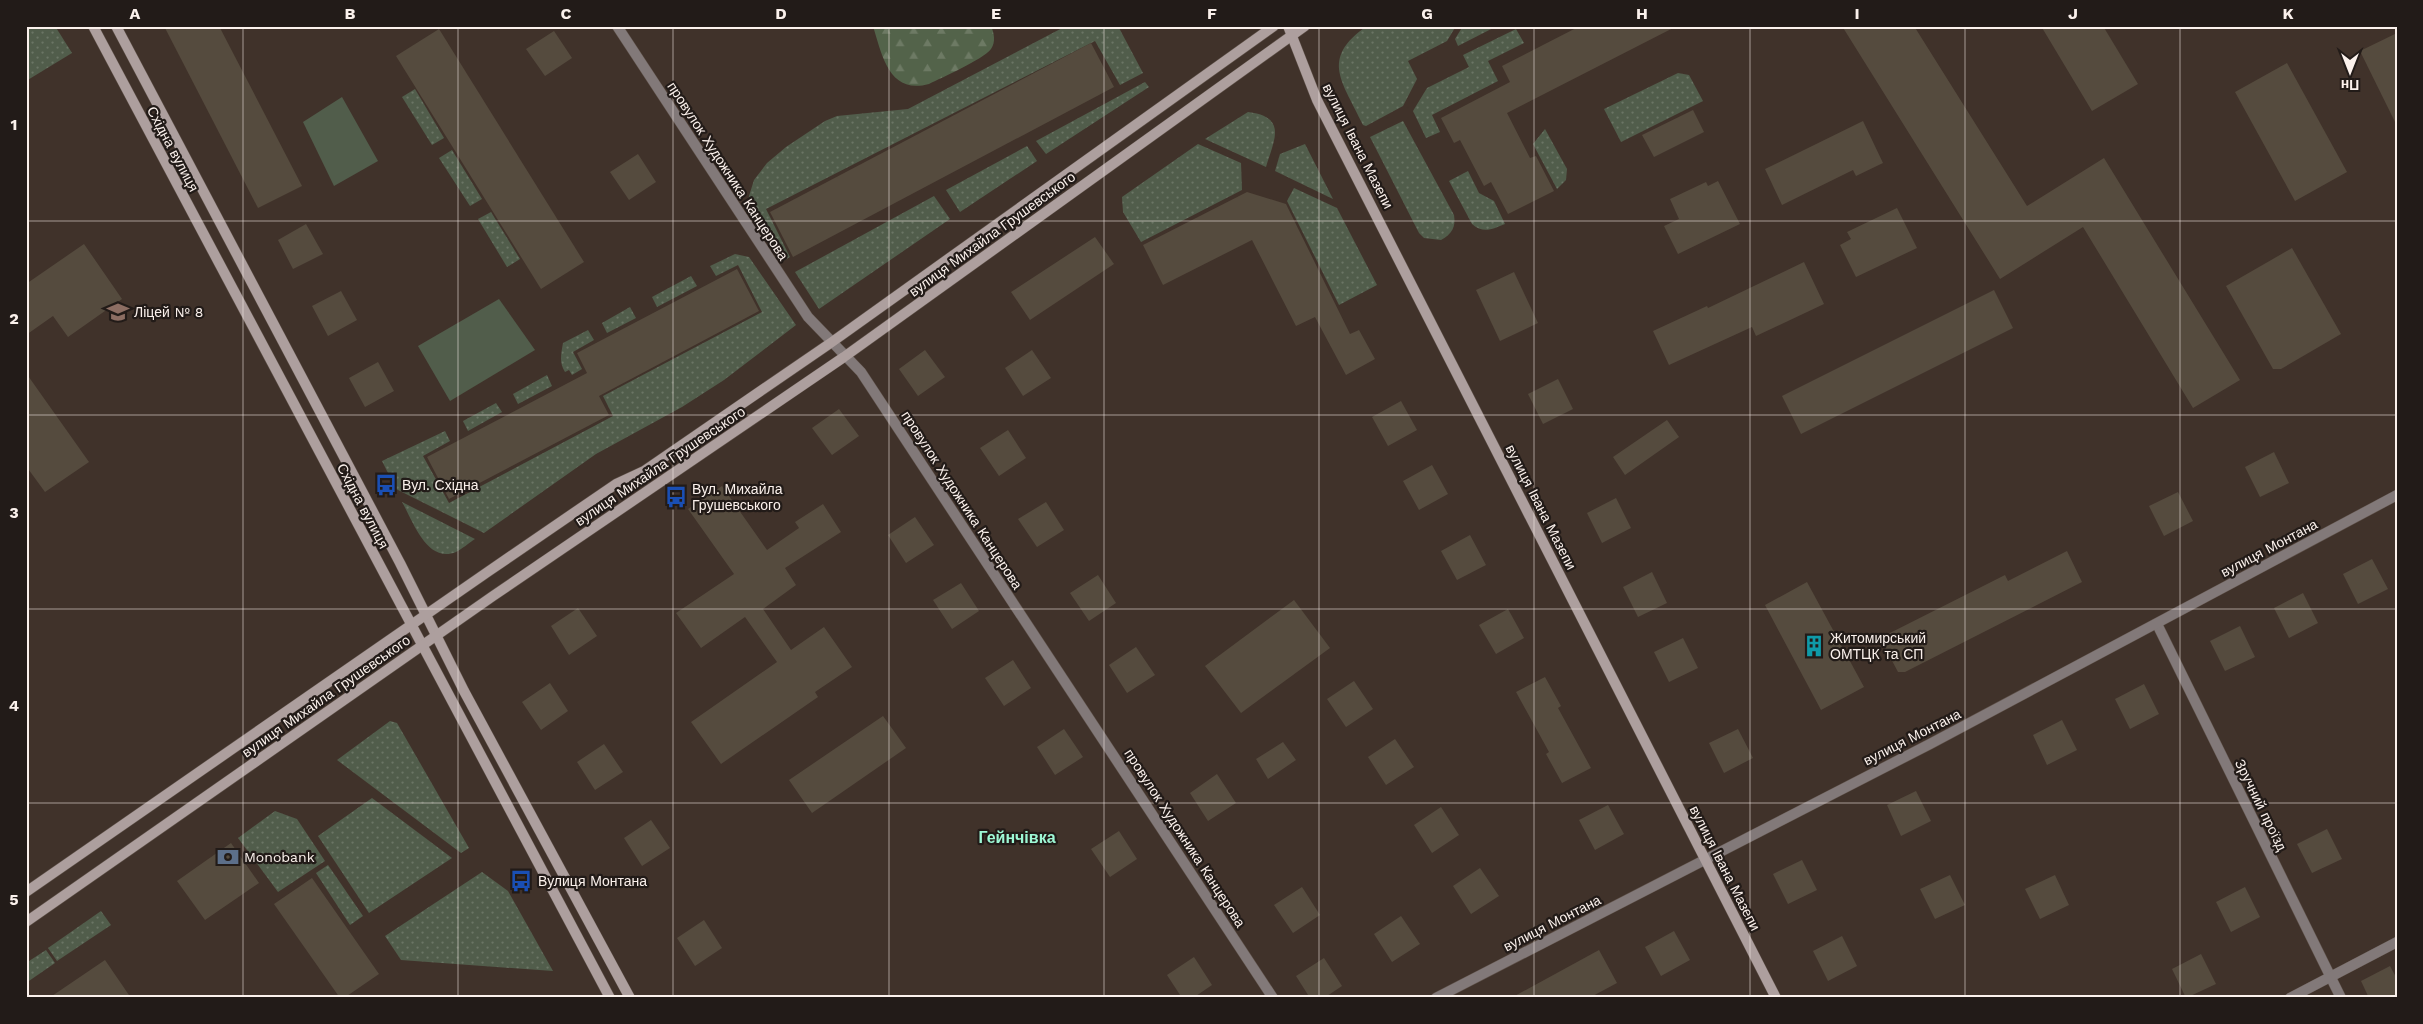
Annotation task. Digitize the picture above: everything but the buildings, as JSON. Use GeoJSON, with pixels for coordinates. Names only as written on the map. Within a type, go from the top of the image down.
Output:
{"type":"FeatureCollection","features":[{"type":"Feature","properties":{"kind":"main road","name":"Східна вулиця"},"geometry":{"type":"LineString","coordinates":[[93,26],[610,998]]}},
{"type":"Feature","properties":{"kind":"main road","name":"Східна вулиця"},"geometry":{"type":"LineString","coordinates":[[116,26],[437,635],[464,691],[630,998]]}},
{"type":"Feature","properties":{"kind":"main road","name":"вулиця Михайла Грушевського"},"geometry":{"type":"LineString","coordinates":[[26,892],[410,624],[616,484],[644,471],[832,342],[1274,26]]}},
{"type":"Feature","properties":{"kind":"main road","name":"вулиця Михайла Грушевського"},"geometry":{"type":"LineString","coordinates":[[26,922],[437,635],[844,357],[1290,31],[1306,26]]}},
{"type":"Feature","properties":{"kind":"main road","name":"вулиця Івана Мазепи"},"geometry":{"type":"LineString","coordinates":[[1290,31],[1317,100],[1776,998]]}},
{"type":"Feature","properties":{"kind":"street","name":"провулок Художника Канцерова"},"geometry":{"type":"LineString","coordinates":[[617,26],[808,317],[844,357],[861,372],[1273,998]]}},
{"type":"Feature","properties":{"kind":"street","name":"вулиця Монтана"},"geometry":{"type":"LineString","coordinates":[[1436,998],[1706,860],[2157,624],[2397,495]]}},
{"type":"Feature","properties":{"kind":"street","name":"Зручний проїзд"},"geometry":{"type":"LineString","coordinates":[[2157,624],[2340,998]]}},
{"type":"Feature","properties":{"kind":"street"},"geometry":{"type":"LineString","coordinates":[[2290,998],[2397,942]]}},
{"type":"Feature","properties":{"kind":"green space"},"geometry":{"type":"Polygon","coordinates":[[[26,26],[55,26],[72,53],[26,81],[26,26]]]}},
{"type":"Feature","properties":{"kind":"green space"},"geometry":{"type":"Polygon","coordinates":[[[873,26],[991,26],[994,40],[991,49],[971,63],[929,84],[915,86],[905,84],[889,70],[873,26]]]}},
{"type":"Feature","properties":{"kind":"green space"},"geometry":{"type":"Polygon","coordinates":[[[1066,26],[1118,26],[1143,73],[1120,85],[1095,41],[766,209],[790,257],[780,263],[748,209],[749,196],[754,180],[767,163],[786,147],[825,121],[837,116],[908,109],[1066,26]]]}},
{"type":"Feature","properties":{"kind":"green space"},"geometry":{"type":"Polygon","coordinates":[[[1367,26],[1456,26],[1447,41],[1408,61],[1417,79],[1403,106],[1366,126],[1363,125],[1348,96],[1340,72],[1339,60],[1343,49],[1352,38],[1367,26]]]}},
{"type":"Feature","properties":{"kind":"green space"},"geometry":{"type":"Polygon","coordinates":[[[1463,26],[1497,26],[1458,46],[1455,39],[1463,26]]]}},
{"type":"Feature","properties":{"kind":"green space"},"geometry":{"type":"Polygon","coordinates":[[[1516,29],[1524,43],[1488,61],[1498,81],[1432,115],[1440,132],[1426,138],[1413,111],[1427,88],[1469,67],[1463,55],[1516,29]]]}},
{"type":"Feature","properties":{"kind":"green space"},"geometry":{"type":"Polygon","coordinates":[[[1678,73],[1689,75],[1703,101],[1621,142],[1604,109],[1678,73]]]}},
{"type":"Feature","properties":{"kind":"green space"},"geometry":{"type":"Polygon","coordinates":[[[1145,82],[1149,87],[1046,154],[1036,141],[1145,82]]]}},
{"type":"Feature","properties":{"kind":"green space"},"geometry":{"type":"Polygon","coordinates":[[[415,89],[444,138],[432,145],[402,97],[415,89]]]}},
{"type":"Feature","properties":{"kind":"green space"},"geometry":{"type":"Polygon","coordinates":[[[342,97],[378,161],[334,186],[303,122],[342,97]]]}},
{"type":"Feature","properties":{"kind":"green space"},"geometry":{"type":"Polygon","coordinates":[[[1248,112],[1261,115],[1269,119],[1273,124],[1275,131],[1274,139],[1266,167],[1205,139],[1248,112]]]}},
{"type":"Feature","properties":{"kind":"green space"},"geometry":{"type":"Polygon","coordinates":[[[1403,121],[1454,215],[1452,230],[1441,240],[1424,238],[1419,233],[1370,137],[1403,121]]]}},
{"type":"Feature","properties":{"kind":"green space"},"geometry":{"type":"Polygon","coordinates":[[[1545,129],[1567,169],[1566,180],[1557,189],[1533,144],[1545,129]]]}},
{"type":"Feature","properties":{"kind":"green space"},"geometry":{"type":"Polygon","coordinates":[[[1198,144],[1241,163],[1242,190],[1141,242],[1123,212],[1122,197],[1198,144]]]}},
{"type":"Feature","properties":{"kind":"green space"},"geometry":{"type":"Polygon","coordinates":[[[1305,144],[1333,199],[1275,171],[1280,154],[1305,144]]]}},
{"type":"Feature","properties":{"kind":"green space"},"geometry":{"type":"Polygon","coordinates":[[[1027,146],[1037,161],[960,212],[946,190],[1027,146]]]}},
{"type":"Feature","properties":{"kind":"green space"},"geometry":{"type":"Polygon","coordinates":[[[452,150],[482,199],[470,206],[439,158],[452,150]]]}},
{"type":"Feature","properties":{"kind":"green space"},"geometry":{"type":"Polygon","coordinates":[[[1468,171],[1479,193],[1494,201],[1505,224],[1484,230],[1472,224],[1449,181],[1468,171]]]}},
{"type":"Feature","properties":{"kind":"green space"},"geometry":{"type":"Polygon","coordinates":[[[1294,188],[1337,208],[1377,285],[1339,305],[1287,201],[1294,188]]]}},
{"type":"Feature","properties":{"kind":"green space"},"geometry":{"type":"Polygon","coordinates":[[[934,196],[950,219],[819,309],[795,272],[934,196]]]}},
{"type":"Feature","properties":{"kind":"green space"},"geometry":{"type":"Polygon","coordinates":[[[491,212],[520,259],[507,267],[478,219],[491,212]]]}},
{"type":"Feature","properties":{"kind":"green space"},"geometry":{"type":"Polygon","coordinates":[[[735,254],[749,257],[796,325],[724,380],[682,407],[596,454],[484,533],[396,489],[382,461],[445,431],[450,441],[423,456],[449,503],[613,416],[603,396],[762,312],[738,265],[716,276],[710,266],[735,254]]]}},
{"type":"Feature","properties":{"kind":"green space"},"geometry":{"type":"Polygon","coordinates":[[[691,276],[697,286],[657,307],[652,297],[691,276]]]}},
{"type":"Feature","properties":{"kind":"green space"},"geometry":{"type":"Polygon","coordinates":[[[499,299],[535,350],[450,401],[418,346],[499,299]]]}},
{"type":"Feature","properties":{"kind":"green space"},"geometry":{"type":"Polygon","coordinates":[[[630,307],[636,318],[607,333],[602,323],[630,307]]]}},
{"type":"Feature","properties":{"kind":"green space"},"geometry":{"type":"Polygon","coordinates":[[[588,330],[594,340],[573,352],[582,369],[572,375],[569,370],[565,372],[561,362],[563,343],[588,330]]]}},
{"type":"Feature","properties":{"kind":"green space"},"geometry":{"type":"Polygon","coordinates":[[[547,375],[552,386],[518,404],[513,394],[547,375]]]}},
{"type":"Feature","properties":{"kind":"green space"},"geometry":{"type":"Polygon","coordinates":[[[496,403],[502,412],[468,431],[463,421],[496,403]]]}},
{"type":"Feature","properties":{"kind":"green space"},"geometry":{"type":"Polygon","coordinates":[[[402,502],[475,539],[456,552],[446,554],[437,552],[422,539],[402,502]]]}},
{"type":"Feature","properties":{"kind":"green space"},"geometry":{"type":"Polygon","coordinates":[[[390,721],[397,723],[469,848],[461,853],[337,760],[390,721]]]}},
{"type":"Feature","properties":{"kind":"green space"},"geometry":{"type":"Polygon","coordinates":[[[372,798],[452,858],[369,913],[318,836],[372,798]]]}},
{"type":"Feature","properties":{"kind":"green space"},"geometry":{"type":"Polygon","coordinates":[[[275,811],[297,819],[325,861],[278,892],[238,838],[275,811]]]}},
{"type":"Feature","properties":{"kind":"green space"},"geometry":{"type":"Polygon","coordinates":[[[328,865],[363,916],[350,925],[316,873],[328,865]]]}},
{"type":"Feature","properties":{"kind":"green space"},"geometry":{"type":"Polygon","coordinates":[[[482,872],[508,891],[553,971],[401,960],[385,936],[482,872]]]}},
{"type":"Feature","properties":{"kind":"green space"},"geometry":{"type":"Polygon","coordinates":[[[101,911],[111,925],[57,961],[48,948],[101,911]]]}},
{"type":"Feature","properties":{"kind":"green space"},"geometry":{"type":"Polygon","coordinates":[[[46,950],[55,963],[26,983],[26,963],[46,950]]]}},
{"type":"Feature","properties":{"kind":"place","name":"Ліцей № 8"},"geometry":{"type":"Point","coordinates":[118,312]}},
{"type":"Feature","properties":{"kind":"place","name":"Вул. Східна"},"geometry":{"type":"Point","coordinates":[386,485]}},
{"type":"Feature","properties":{"kind":"place","name":"Вул. Михайла Грушевського"},"geometry":{"type":"Point","coordinates":[676,497]}},
{"type":"Feature","properties":{"kind":"place","name":"Житомирський ОМТЦК та СП"},"geometry":{"type":"Point","coordinates":[1814,646]}},
{"type":"Feature","properties":{"kind":"place","name":"Monobank"},"geometry":{"type":"Point","coordinates":[228,857]}},
{"type":"Feature","properties":{"kind":"place","name":"Вулиця Монтана"},"geometry":{"type":"Point","coordinates":[521,881]}},
{"type":"Feature","properties":{"kind":"district","name":"Гейнчівка"},"geometry":{"type":"Point","coordinates":[1017,837]}}]}
